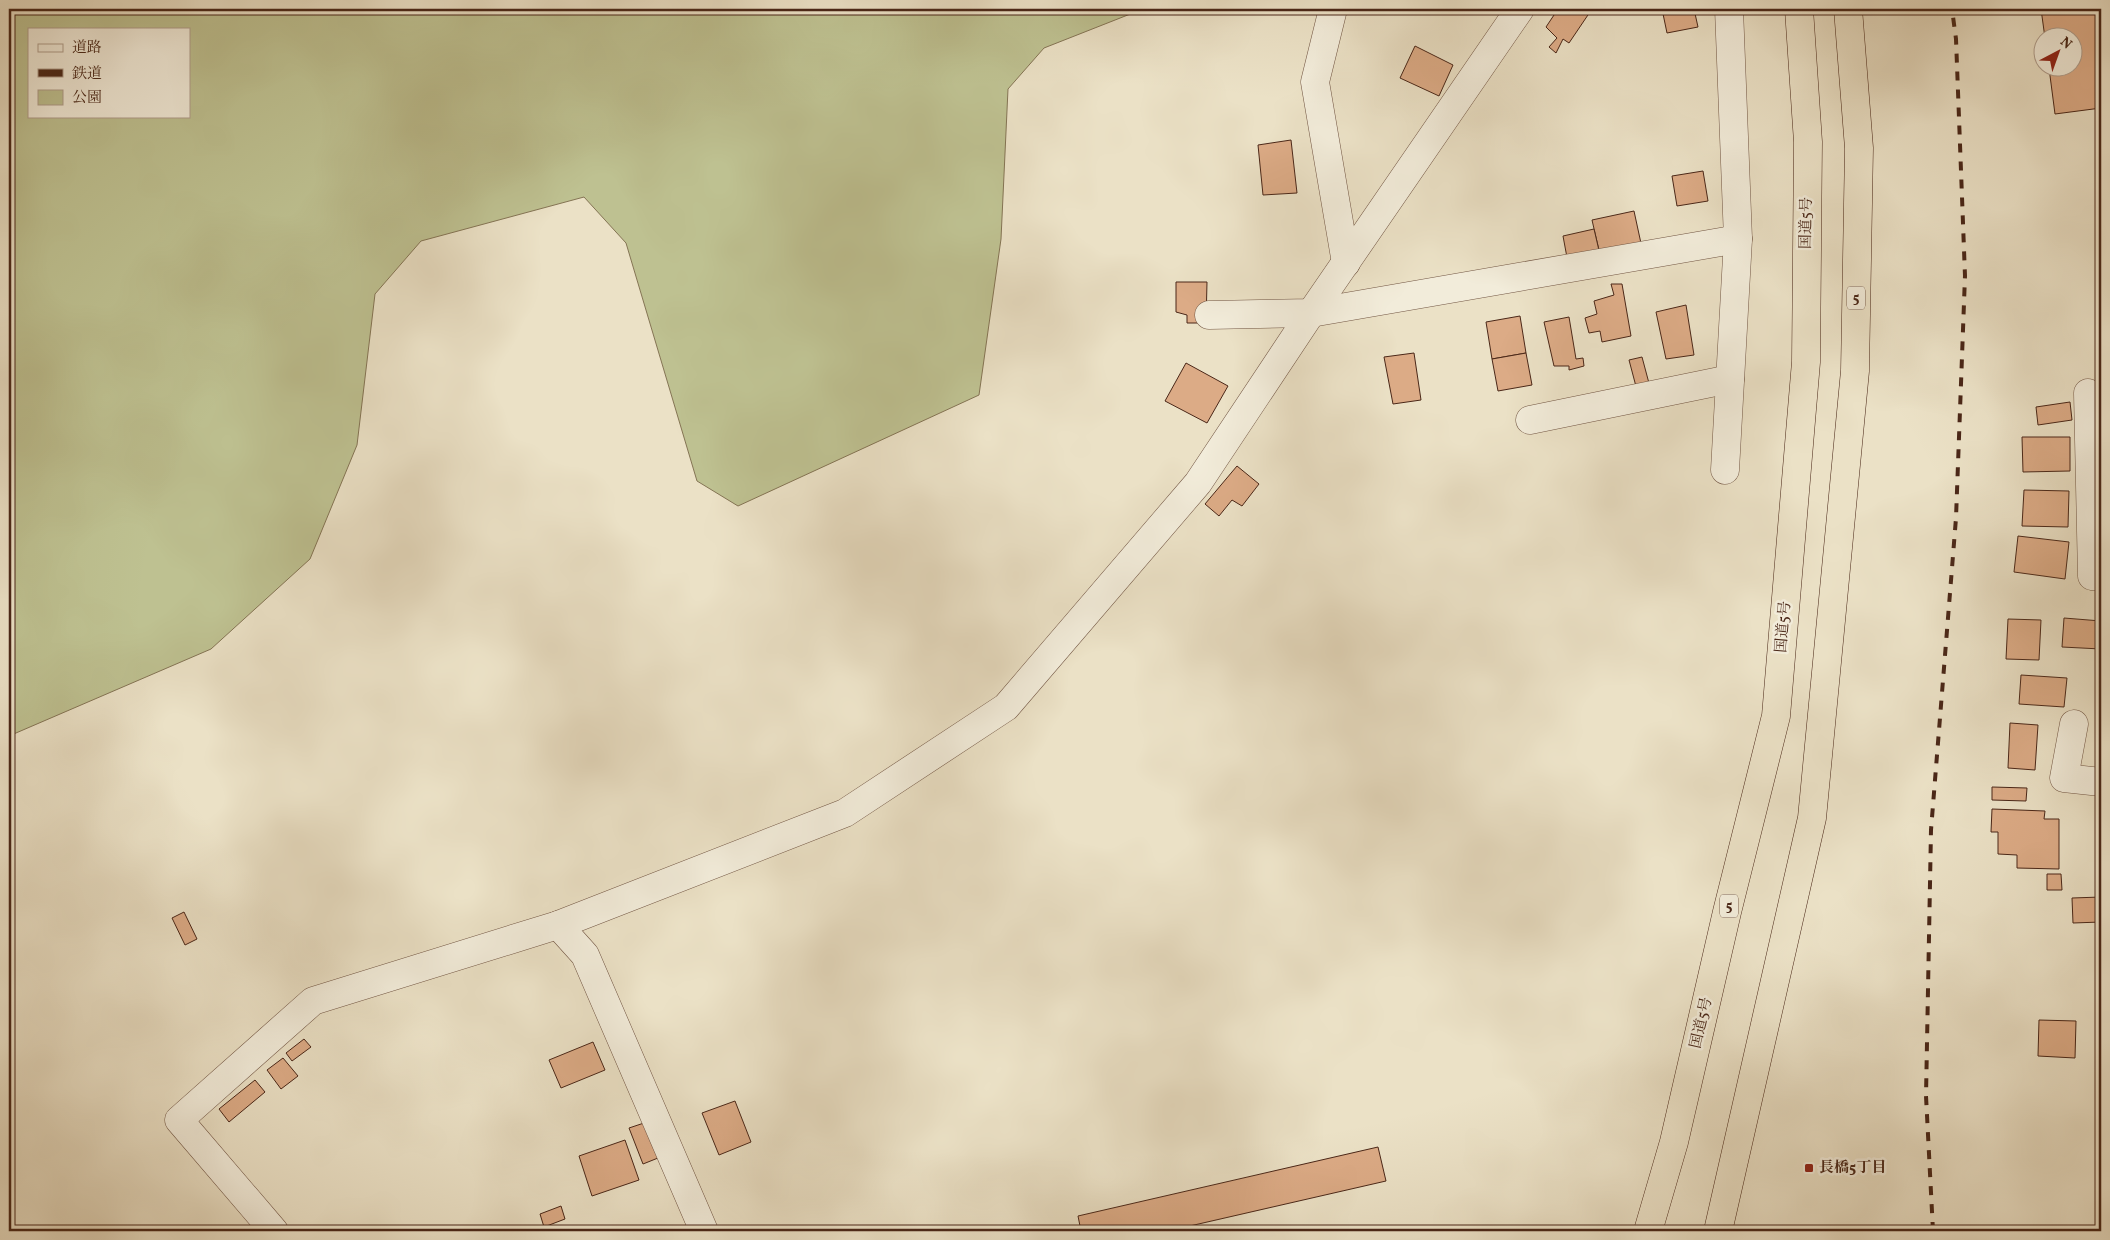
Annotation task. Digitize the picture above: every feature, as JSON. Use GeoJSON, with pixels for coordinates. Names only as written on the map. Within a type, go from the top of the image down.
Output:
{"type":"FeatureCollection","features":[{"type":"Feature","properties":{"kind":"highway","name":"国道5号"},"geometry":{"type":"LineString","coordinates":[[1648,1231],[1674,1142],[1776,716],[1806,362],[1808,142],[1799,9]]}},
{"type":"Feature","properties":{"kind":"highway","name":"5"},"geometry":{"type":"LineString","coordinates":[[1718,1231],[1812,818],[1855,371],[1859,148],[1848,9]]}},
{"type":"Feature","properties":{"kind":"street"},"geometry":{"type":"LineString","coordinates":[[1334,9],[1316,82],[1346,263]]}},
{"type":"Feature","properties":{"kind":"street"},"geometry":{"type":"LineString","coordinates":[[274,1231],[179,1120],[313,1000],[558,925],[845,813],[1006,707],[1198,483],[1311,313],[1520,9]]}},
{"type":"Feature","properties":{"kind":"street"},"geometry":{"type":"LineString","coordinates":[[1725,470],[1738,239],[1729,9]]}},
{"type":"Feature","properties":{"kind":"street"},"geometry":{"type":"LineString","coordinates":[[1209,315],[1311,313],[1738,239]]}},
{"type":"Feature","properties":{"kind":"street"},"geometry":{"type":"LineString","coordinates":[[1530,420],[1730,379]]}},
{"type":"Feature","properties":{"kind":"street"},"geometry":{"type":"LineString","coordinates":[[2088,393],[2092,576],[2101,577]]}},
{"type":"Feature","properties":{"kind":"street"},"geometry":{"type":"LineString","coordinates":[[2074,724],[2064,778],[2101,782]]}},
{"type":"Feature","properties":{"kind":"street"},"geometry":{"type":"LineString","coordinates":[[558,925],[585,955],[704,1231]]}},
{"type":"Feature","properties":{"kind":"green space"},"geometry":{"type":"Polygon","coordinates":[[[9,9],[1143,9],[1044,48],[1008,89],[1001,239],[979,395],[738,506],[697,481],[626,243],[584,197],[421,241],[375,294],[357,445],[310,559],[211,649],[9,736],[9,9]]]}},
{"type":"Feature","properties":{"kind":"building"},"geometry":{"type":"Polygon","coordinates":[[[1558,9],[1592,9],[1569,43],[1563,39],[1556,53],[1549,47],[1557,38],[1546,27],[1558,9]]]}},
{"type":"Feature","properties":{"kind":"building"},"geometry":{"type":"Polygon","coordinates":[[[1662,9],[1694,9],[1698,27],[1667,33],[1662,9]]]}},
{"type":"Feature","properties":{"kind":"building"},"geometry":{"type":"Polygon","coordinates":[[[2041,9],[2101,9],[2101,108],[2055,114],[2050,78],[2082,78],[2082,28],[2044,28],[2041,9]]]}},
{"type":"Feature","properties":{"kind":"building"},"geometry":{"type":"Polygon","coordinates":[[[1415,46],[1453,65],[1439,96],[1400,78],[1415,46]]]}},
{"type":"Feature","properties":{"kind":"building"},"geometry":{"type":"Polygon","coordinates":[[[1291,140],[1297,193],[1263,195],[1258,145],[1291,140]]]}},
{"type":"Feature","properties":{"kind":"building"},"geometry":{"type":"Polygon","coordinates":[[[1703,171],[1708,201],[1677,206],[1672,176],[1703,171]]]}},
{"type":"Feature","properties":{"kind":"building"},"geometry":{"type":"Polygon","coordinates":[[[1634,211],[1642,248],[1601,259],[1592,220],[1634,211]]]}},
{"type":"Feature","properties":{"kind":"building"},"geometry":{"type":"Polygon","coordinates":[[[1594,229],[1601,259],[1571,279],[1563,236],[1594,229]]]}},
{"type":"Feature","properties":{"kind":"building"},"geometry":{"type":"Polygon","coordinates":[[[1176,282],[1207,282],[1206,323],[1187,323],[1187,315],[1176,312],[1176,282]]]}},
{"type":"Feature","properties":{"kind":"building"},"geometry":{"type":"Polygon","coordinates":[[[1611,284],[1622,284],[1631,336],[1602,342],[1600,331],[1589,333],[1585,318],[1597,314],[1594,301],[1614,295],[1611,284]]]}},
{"type":"Feature","properties":{"kind":"building"},"geometry":{"type":"Polygon","coordinates":[[[1686,305],[1694,355],[1666,359],[1656,312],[1686,305]]]}},
{"type":"Feature","properties":{"kind":"building"},"geometry":{"type":"Polygon","coordinates":[[[1520,316],[1526,353],[1492,359],[1486,322],[1520,316]]]}},
{"type":"Feature","properties":{"kind":"building"},"geometry":{"type":"Polygon","coordinates":[[[1569,317],[1576,359],[1583,358],[1584,366],[1569,370],[1569,366],[1554,366],[1544,322],[1569,317]]]}},
{"type":"Feature","properties":{"kind":"building"},"geometry":{"type":"Polygon","coordinates":[[[1414,353],[1421,400],[1393,404],[1384,357],[1414,353]]]}},
{"type":"Feature","properties":{"kind":"building"},"geometry":{"type":"Polygon","coordinates":[[[1526,353],[1532,385],[1498,391],[1492,359],[1526,353]]]}},
{"type":"Feature","properties":{"kind":"building"},"geometry":{"type":"Polygon","coordinates":[[[1642,357],[1650,387],[1638,394],[1629,360],[1642,357]]]}},
{"type":"Feature","properties":{"kind":"building"},"geometry":{"type":"Polygon","coordinates":[[[1186,363],[1228,386],[1207,423],[1165,401],[1186,363]]]}},
{"type":"Feature","properties":{"kind":"building"},"geometry":{"type":"Polygon","coordinates":[[[2070,402],[2072,420],[2038,425],[2036,407],[2070,402]]]}},
{"type":"Feature","properties":{"kind":"building"},"geometry":{"type":"Polygon","coordinates":[[[2022,437],[2070,437],[2070,471],[2023,472],[2022,437]]]}},
{"type":"Feature","properties":{"kind":"building"},"geometry":{"type":"Polygon","coordinates":[[[1237,466],[1259,484],[1242,506],[1232,500],[1219,516],[1205,504],[1237,466]]]}},
{"type":"Feature","properties":{"kind":"building"},"geometry":{"type":"Polygon","coordinates":[[[2024,490],[2069,491],[2068,527],[2022,526],[2024,490]]]}},
{"type":"Feature","properties":{"kind":"building"},"geometry":{"type":"Polygon","coordinates":[[[2018,536],[2069,542],[2065,579],[2014,572],[2018,536]]]}},
{"type":"Feature","properties":{"kind":"building"},"geometry":{"type":"Polygon","coordinates":[[[2064,618],[2101,621],[2101,649],[2062,647],[2064,618]]]}},
{"type":"Feature","properties":{"kind":"building"},"geometry":{"type":"Polygon","coordinates":[[[2008,619],[2041,620],[2039,660],[2006,659],[2008,619]]]}},
{"type":"Feature","properties":{"kind":"building"},"geometry":{"type":"Polygon","coordinates":[[[2021,675],[2067,678],[2064,707],[2019,704],[2021,675]]]}},
{"type":"Feature","properties":{"kind":"building"},"geometry":{"type":"Polygon","coordinates":[[[2010,723],[2038,725],[2035,770],[2008,768],[2010,723]]]}},
{"type":"Feature","properties":{"kind":"building"},"geometry":{"type":"Polygon","coordinates":[[[1992,787],[2027,788],[2026,801],[1992,800],[1992,787]]]}},
{"type":"Feature","properties":{"kind":"building"},"geometry":{"type":"Polygon","coordinates":[[[1992,809],[2045,811],[2044,819],[2059,819],[2059,869],[2017,868],[2017,855],[1998,854],[1998,832],[1991,832],[1992,809]]]}},
{"type":"Feature","properties":{"kind":"building"},"geometry":{"type":"Polygon","coordinates":[[[2047,874],[2061,874],[2062,890],[2047,890],[2047,874]]]}},
{"type":"Feature","properties":{"kind":"building"},"geometry":{"type":"Polygon","coordinates":[[[2101,897],[2101,922],[2073,923],[2072,898],[2101,897]]]}},
{"type":"Feature","properties":{"kind":"building"},"geometry":{"type":"Polygon","coordinates":[[[184,912],[197,939],[185,945],[172,918],[184,912]]]}},
{"type":"Feature","properties":{"kind":"building"},"geometry":{"type":"Polygon","coordinates":[[[2039,1020],[2076,1021],[2075,1058],[2038,1056],[2039,1020]]]}},
{"type":"Feature","properties":{"kind":"building"},"geometry":{"type":"Polygon","coordinates":[[[304,1039],[311,1047],[292,1061],[286,1053],[304,1039]]]}},
{"type":"Feature","properties":{"kind":"building"},"geometry":{"type":"Polygon","coordinates":[[[593,1042],[605,1070],[561,1088],[549,1060],[593,1042]]]}},
{"type":"Feature","properties":{"kind":"building"},"geometry":{"type":"Polygon","coordinates":[[[283,1058],[298,1076],[281,1089],[267,1070],[283,1058]]]}},
{"type":"Feature","properties":{"kind":"building"},"geometry":{"type":"Polygon","coordinates":[[[255,1080],[265,1092],[229,1122],[219,1109],[255,1080]]]}},
{"type":"Feature","properties":{"kind":"building"},"geometry":{"type":"Polygon","coordinates":[[[735,1101],[751,1142],[719,1155],[702,1113],[735,1101]]]}},
{"type":"Feature","properties":{"kind":"building"},"geometry":{"type":"Polygon","coordinates":[[[644,1123],[658,1158],[643,1164],[629,1128],[644,1123]]]}},
{"type":"Feature","properties":{"kind":"building"},"geometry":{"type":"Polygon","coordinates":[[[625,1140],[639,1180],[592,1196],[579,1156],[625,1140]]]}},
{"type":"Feature","properties":{"kind":"building"},"geometry":{"type":"Polygon","coordinates":[[[1378,1147],[1386,1181],[1168,1231],[1081,1231],[1078,1216],[1378,1147]]]}},
{"type":"Feature","properties":{"kind":"building"},"geometry":{"type":"Polygon","coordinates":[[[561,1206],[565,1219],[544,1227],[540,1214],[561,1206]]]}},
{"type":"Feature","properties":{"kind":"building"},"geometry":{"type":"Polygon","coordinates":[[[1789,1228],[1832,1228],[1832,1231],[1789,1231],[1789,1228]]]}},
{"type":"Feature","properties":{"kind":"railway"},"geometry":{"type":"LineString","coordinates":[[1933,1231],[1926,1096],[1931,830],[1956,518],[1965,276],[1956,39],[1952,9]]}},
{"type":"Feature","properties":{"kind":"place","name":"長橋5丁目"},"geometry":{"type":"Point","coordinates":[1809,1168]}}]}
